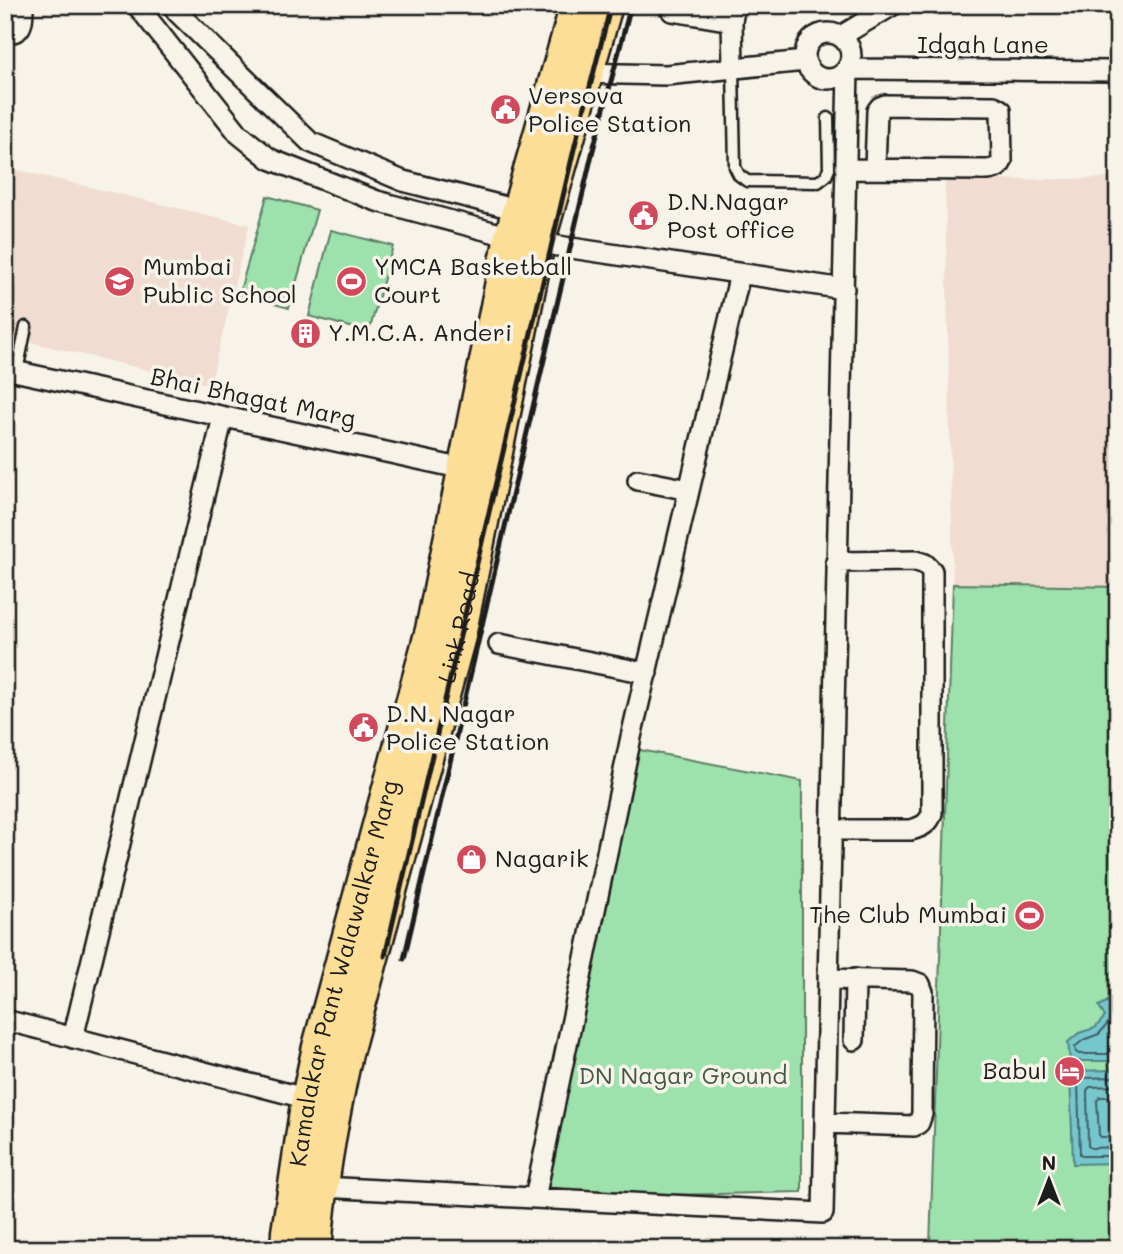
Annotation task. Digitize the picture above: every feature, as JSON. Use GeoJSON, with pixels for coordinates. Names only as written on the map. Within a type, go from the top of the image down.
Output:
{"type":"FeatureCollection","features":[{"type":"Feature","properties":{"kind":"main road","name":"Kamalakar Pant Walawalkar Marg"},"geometry":{"type":"LineString","coordinates":[[287,1249],[288,1232],[321,1103],[319,1047],[432,630],[478,472],[522,230],[571,73],[577,5]]}},
{"type":"Feature","properties":{"kind":"main road"},"geometry":{"type":"LineString","coordinates":[[571,73],[606,5]]}},
{"type":"Feature","properties":{"kind":"main road"},"geometry":{"type":"LineString","coordinates":[[315,1249],[322,1187],[321,1103]]}},
{"type":"Feature","properties":{"kind":"street"},"geometry":{"type":"LineString","coordinates":[[5,32],[18,30],[23,22],[23,5]]}},
{"type":"Feature","properties":{"kind":"street"},"geometry":{"type":"LineString","coordinates":[[136,5],[239,134],[270,159],[377,201],[740,274],[844,289]]}},
{"type":"Feature","properties":{"kind":"street"},"geometry":{"type":"LineString","coordinates":[[173,5],[177,12],[310,142],[522,230]]}},
{"type":"Feature","properties":{"kind":"street"},"geometry":{"type":"LineString","coordinates":[[841,36],[893,5]]}},
{"type":"Feature","properties":{"kind":"street"},"geometry":{"type":"LineString","coordinates":[[672,11],[733,13],[733,68]]}},
{"type":"Feature","properties":{"kind":"street"},"geometry":{"type":"LineString","coordinates":[[322,1187],[824,1213],[836,562],[848,69],[851,55],[850,47],[841,36],[833,33],[818,34],[807,45],[804,52],[805,61],[813,74],[820,78],[836,78],[848,69]]}},
{"type":"Feature","properties":{"kind":"street"},"geometry":{"type":"LineString","coordinates":[[571,73],[666,75],[805,61]]}},
{"type":"Feature","properties":{"kind":"street","name":"Idgah Lane"},"geometry":{"type":"LineString","coordinates":[[848,69],[1118,71]]}},
{"type":"Feature","properties":{"kind":"street"},"geometry":{"type":"LineString","coordinates":[[846,169],[875,169],[993,169],[999,167],[1002,160],[1001,110],[995,106],[880,107],[877,111],[875,169]]}},
{"type":"Feature","properties":{"kind":"street"},"geometry":{"type":"LineString","coordinates":[[534,1198],[631,737],[740,274]]}},
{"type":"Feature","properties":{"kind":"street","name":"Bhai Bhagat Marg"},"geometry":{"type":"LineString","coordinates":[[11,370],[478,472]]}},
{"type":"Feature","properties":{"kind":"street"},"geometry":{"type":"LineString","coordinates":[[73,1038],[223,417]]}},
{"type":"Feature","properties":{"kind":"street"},"geometry":{"type":"LineString","coordinates":[[638,480],[690,490]]}},
{"type":"Feature","properties":{"kind":"street"},"geometry":{"type":"LineString","coordinates":[[832,830],[911,830],[922,827],[930,820],[932,813],[932,571],[925,564],[916,561],[836,562]]}},
{"type":"Feature","properties":{"kind":"street"},"geometry":{"type":"LineString","coordinates":[[499,644],[647,673]]}},
{"type":"Feature","properties":{"kind":"street"},"geometry":{"type":"LineString","coordinates":[[825,1123],[914,1126],[919,1123],[922,1114],[923,992],[920,984],[912,981],[828,979]]}},
{"type":"Feature","properties":{"kind":"street"},"geometry":{"type":"LineString","coordinates":[[854,1040],[855,979]]}},
{"type":"Feature","properties":{"kind":"street"},"geometry":{"type":"LineString","coordinates":[[828,999],[854,999]]}},
{"type":"Feature","properties":{"kind":"street"},"geometry":{"type":"LineString","coordinates":[[5,1020],[321,1103]]}},
{"type":"Feature","properties":{"kind":"lane"},"geometry":{"type":"LineString","coordinates":[[733,68],[735,167],[739,175],[747,181],[818,182],[826,176],[829,169],[828,118]]}},
{"type":"Feature","properties":{"kind":"lane"},"geometry":{"type":"LineString","coordinates":[[11,370],[26,327]]}},
{"type":"Feature","properties":{"kind":"shaded area","name":"Mumbai Public School"},"geometry":{"type":"Polygon","coordinates":[[[5,167],[249,225],[210,385],[5,336],[5,167]]]}},
{"type":"Feature","properties":{"kind":"shaded area"},"geometry":{"type":"Polygon","coordinates":[[[1118,178],[1118,587],[953,584],[945,181],[1118,178]]]}},
{"type":"Feature","properties":{"kind":"green space"},"geometry":{"type":"Polygon","coordinates":[[[267,196],[317,210],[289,308],[239,294],[267,196]]]}},
{"type":"Feature","properties":{"kind":"green space","name":"YMCA Basketball Court"},"geometry":{"type":"Polygon","coordinates":[[[331,230],[393,246],[369,332],[309,316],[331,230]]]}},
{"type":"Feature","properties":{"kind":"green space","name":"The Club Mumbai"},"geometry":{"type":"Polygon","coordinates":[[[953,584],[1118,587],[1118,1244],[930,1246],[953,584]]]}},
{"type":"Feature","properties":{"kind":"green space","name":"DN Nagar Ground"},"geometry":{"type":"Polygon","coordinates":[[[635,749],[802,781],[802,1192],[535,1198],[635,749]]]}},
{"type":"Feature","properties":{"kind":"water"},"geometry":{"type":"Polygon","coordinates":[[[1114,998],[1118,1001],[1118,1053],[1112,1061],[1070,1061],[1068,1042],[1079,1033],[1095,1028],[1105,1017],[1099,1006],[1114,998]]]}},
{"type":"Feature","properties":{"kind":"water"},"geometry":{"type":"Polygon","coordinates":[[[1115,1070],[1117,1163],[1073,1164],[1070,1071],[1115,1070]]]}},
{"type":"Feature","properties":{"kind":"railway"},"geometry":{"type":"LineString","coordinates":[[385,956],[575,145],[611,5]]}},
{"type":"Feature","properties":{"kind":"railway"},"geometry":{"type":"LineString","coordinates":[[404,959],[593,150],[631,5]]}},
{"type":"Feature","properties":{"kind":"place","name":"Versova Police Station"},"geometry":{"type":"Point","coordinates":[505,110]}},
{"type":"Feature","properties":{"kind":"place","name":"D.N.Nagar Post office"},"geometry":{"type":"Point","coordinates":[644,216]}},
{"type":"Feature","properties":{"kind":"place","name":"Mumbai Public School"},"geometry":{"type":"Point","coordinates":[120,281]}},
{"type":"Feature","properties":{"kind":"place","name":"YMCA Basketball Court"},"geometry":{"type":"Point","coordinates":[351,281]}},
{"type":"Feature","properties":{"kind":"place","name":"Y.M.C.A. Anderi"},"geometry":{"type":"Point","coordinates":[305,333]}},
{"type":"Feature","properties":{"kind":"place","name":"D.N. Nagar Police Station"},"geometry":{"type":"Point","coordinates":[363,728]}},
{"type":"Feature","properties":{"kind":"place","name":"Nagarik"},"geometry":{"type":"Point","coordinates":[472,859]}},
{"type":"Feature","properties":{"kind":"place","name":"The Club Mumbai"},"geometry":{"type":"Point","coordinates":[1030,915]}},
{"type":"Feature","properties":{"kind":"place","name":"Babul"},"geometry":{"type":"Point","coordinates":[1070,1071]}}]}
